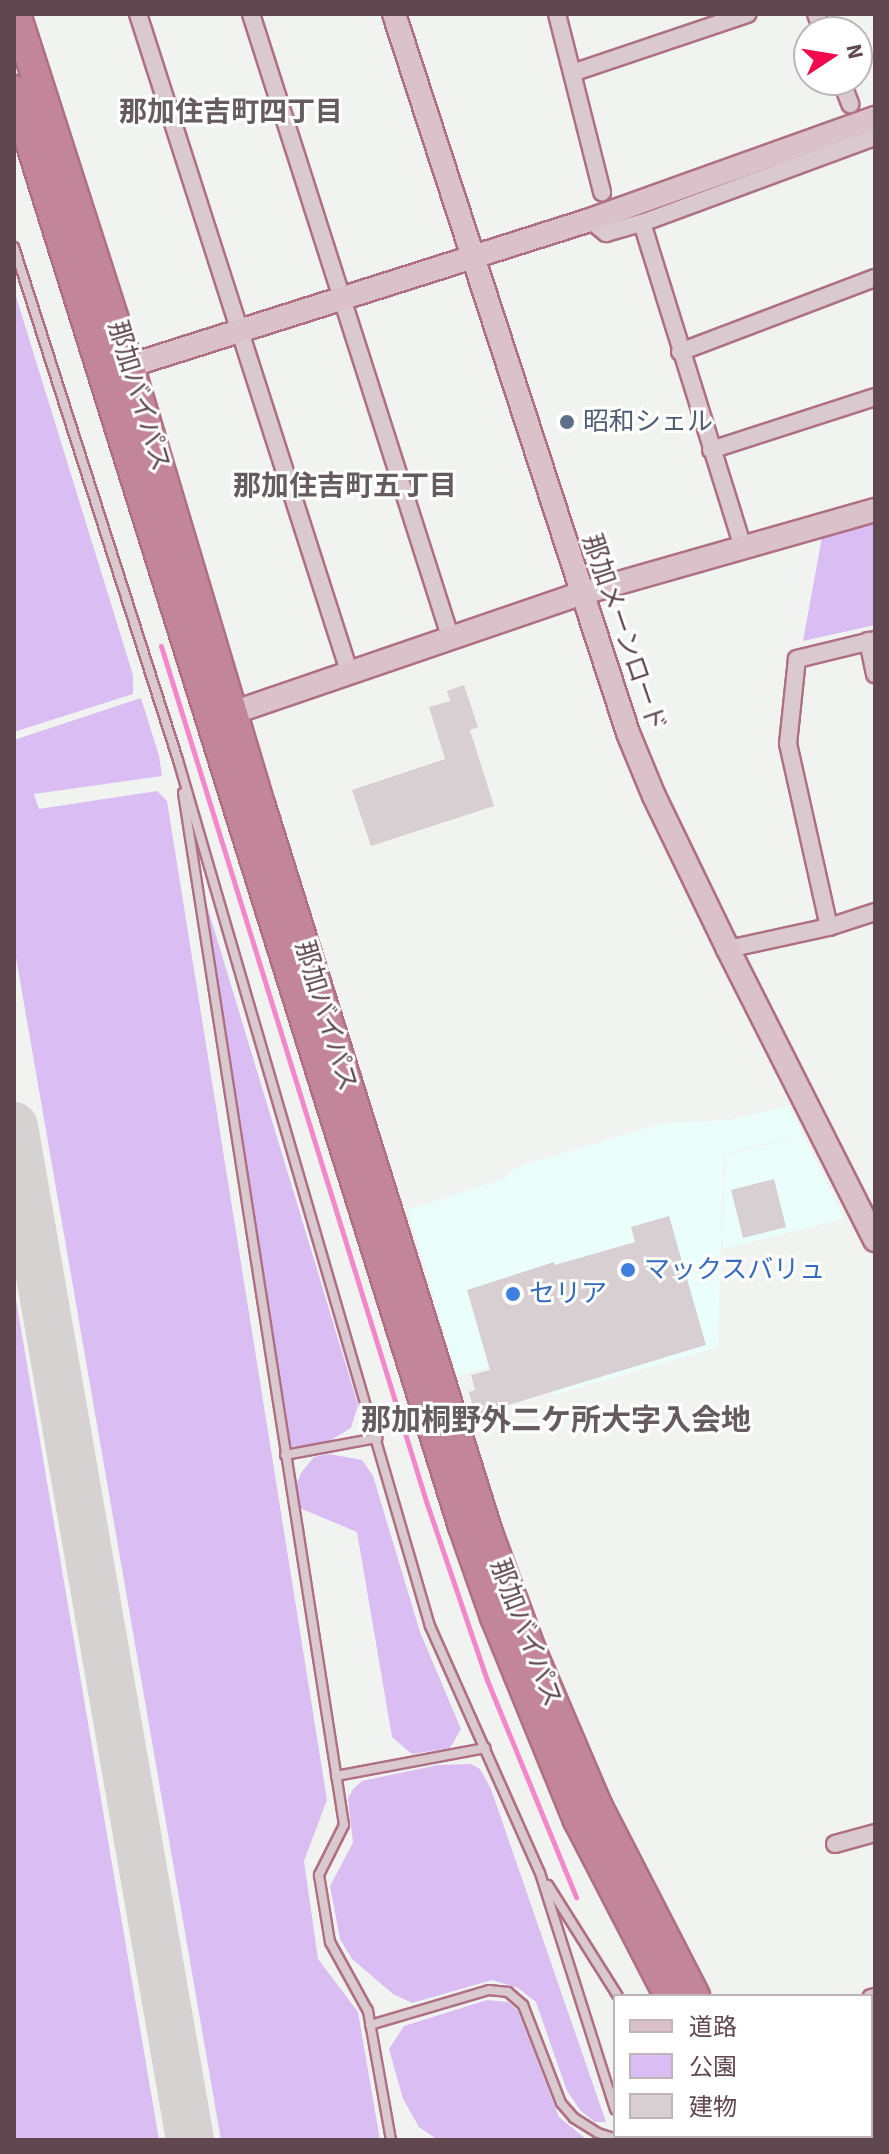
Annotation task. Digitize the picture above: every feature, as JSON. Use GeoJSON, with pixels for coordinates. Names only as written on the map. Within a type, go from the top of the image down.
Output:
{"type":"FeatureCollection","features":[{"type":"Feature","properties":{"kind":"highway","name":"那加バイパス"},"geometry":{"type":"LineString","coordinates":[[16,14],[129,365],[232,713],[488,1533],[531,1650],[598,1807],[694,1994]]}},
{"type":"Feature","properties":{"kind":"highway","name":"那加バイパス"},"geometry":{"type":"LineString","coordinates":[[14,90],[391,1303],[489,1602],[578,1820],[668,1994]]}},
{"type":"Feature","properties":{"kind":"street"},"geometry":{"type":"LineString","coordinates":[[138,14],[349,671]]}},
{"type":"Feature","properties":{"kind":"street"},"geometry":{"type":"LineString","coordinates":[[251,14],[450,636]]}},
{"type":"Feature","properties":{"kind":"street","name":"那加メーンロード"},"geometry":{"type":"LineString","coordinates":[[394,14],[580,594],[654,796],[875,1240]]}},
{"type":"Feature","properties":{"kind":"street"},"geometry":{"type":"LineString","coordinates":[[557,14],[575,72],[602,192]]}},
{"type":"Feature","properties":{"kind":"street"},"geometry":{"type":"LineString","coordinates":[[575,72],[693,22],[747,14]]}},
{"type":"Feature","properties":{"kind":"street"},"geometry":{"type":"LineString","coordinates":[[847,96],[850,104]]}},
{"type":"Feature","properties":{"kind":"street"},"geometry":{"type":"LineString","coordinates":[[102,375],[590,220],[875,118]]}},
{"type":"Feature","properties":{"kind":"street"},"geometry":{"type":"LineString","coordinates":[[590,220],[606,233],[642,223],[875,137]]}},
{"type":"Feature","properties":{"kind":"street"},"geometry":{"type":"LineString","coordinates":[[642,223],[743,548]]}},
{"type":"Feature","properties":{"kind":"street"},"geometry":{"type":"LineString","coordinates":[[680,352],[875,278]]}},
{"type":"Feature","properties":{"kind":"street"},"geometry":{"type":"LineString","coordinates":[[711,450],[875,397]]}},
{"type":"Feature","properties":{"kind":"street"},"geometry":{"type":"LineString","coordinates":[[232,713],[580,594],[875,510]]}},
{"type":"Feature","properties":{"kind":"street"},"geometry":{"type":"LineString","coordinates":[[829,927],[788,744],[797,659],[872,640],[875,674]]}},
{"type":"Feature","properties":{"kind":"street"},"geometry":{"type":"LineString","coordinates":[[728,949],[829,927],[875,912]]}},
{"type":"Feature","properties":{"kind":"street"},"geometry":{"type":"LineString","coordinates":[[835,1844],[875,1833]]}},
{"type":"Feature","properties":{"kind":"lane"},"geometry":{"type":"LineString","coordinates":[[14,247],[178,760],[430,1626],[540,1873],[613,2103]]}},
{"type":"Feature","properties":{"kind":"lane"},"geometry":{"type":"LineString","coordinates":[[178,760],[344,1825],[319,1875],[330,1942],[368,2011],[391,2140]]}},
{"type":"Feature","properties":{"kind":"lane"},"geometry":{"type":"LineString","coordinates":[[285,1455],[377,1438]]}},
{"type":"Feature","properties":{"kind":"lane"},"geometry":{"type":"LineString","coordinates":[[336,1776],[485,1748]]}},
{"type":"Feature","properties":{"kind":"lane"},"geometry":{"type":"LineString","coordinates":[[540,1873],[617,1994]]}},
{"type":"Feature","properties":{"kind":"lane"},"geometry":{"type":"LineString","coordinates":[[370,2025],[489,1990],[508,1992],[523,2005],[561,2103],[574,2118],[598,2133],[613,2137]]}},
{"type":"Feature","properties":{"kind":"shaded area"},"geometry":{"type":"Polygon","coordinates":[[[789,1106],[803,1134],[724,1154],[718,1347],[553,1395],[540,1352],[457,1376],[408,1210],[503,1179],[517,1167],[663,1123],[729,1120],[789,1106]]]}},
{"type":"Feature","properties":{"kind":"shaded area"},"geometry":{"type":"Polygon","coordinates":[[[803,1135],[844,1219],[722,1249],[726,1155],[803,1135]]]}},
{"type":"Feature","properties":{"kind":"green space"},"geometry":{"type":"Polygon","coordinates":[[[14,290],[133,675],[133,694],[14,732],[14,290]]]}},
{"type":"Feature","properties":{"kind":"green space"},"geometry":{"type":"Polygon","coordinates":[[[875,523],[875,625],[803,641],[822,537],[875,523]]]}},
{"type":"Feature","properties":{"kind":"green space"},"geometry":{"type":"Polygon","coordinates":[[[141,698],[162,776],[34,794],[39,809],[157,791],[167,801],[327,1800],[304,1861],[318,1959],[358,2012],[380,2140],[221,2140],[14,946],[14,740],[141,698]]]}},
{"type":"Feature","properties":{"kind":"green space"},"geometry":{"type":"Polygon","coordinates":[[[201,886],[358,1405],[351,1428],[326,1443],[291,1447],[197,888],[201,886]]]}},
{"type":"Feature","properties":{"kind":"green space"},"geometry":{"type":"Polygon","coordinates":[[[14,1288],[159,2140],[14,2140],[14,1288]]]}},
{"type":"Feature","properties":{"kind":"green space"},"geometry":{"type":"Polygon","coordinates":[[[329,1454],[362,1460],[373,1476],[420,1632],[461,1729],[450,1748],[412,1754],[392,1737],[357,1532],[295,1506],[294,1492],[301,1473],[314,1457],[329,1454]]]}},
{"type":"Feature","properties":{"kind":"green space"},"geometry":{"type":"Polygon","coordinates":[[[471,1764],[480,1769],[491,1789],[606,2122],[595,2122],[581,2111],[567,2091],[536,2002],[518,1988],[492,1980],[412,2003],[393,1994],[352,1959],[340,1939],[330,1886],[353,1843],[348,1798],[353,1789],[362,1781],[438,1765],[471,1764]]]}},
{"type":"Feature","properties":{"kind":"green space"},"geometry":{"type":"Polygon","coordinates":[[[487,2000],[508,2002],[518,2011],[559,2117],[587,2140],[438,2140],[419,2127],[403,2099],[389,2049],[404,2026],[487,2000]]]}},
{"type":"Feature","properties":{"kind":"building"},"geometry":{"type":"Polygon","coordinates":[[[464,685],[478,727],[470,730],[494,806],[371,846],[352,790],[445,759],[429,707],[450,701],[447,691],[464,685]]]}},
{"type":"Feature","properties":{"kind":"building"},"geometry":{"type":"Polygon","coordinates":[[[774,1179],[786,1227],[743,1238],[731,1190],[774,1179]]]}},
{"type":"Feature","properties":{"kind":"building"},"geometry":{"type":"Polygon","coordinates":[[[669,1216],[706,1345],[475,1415],[469,1392],[475,1390],[471,1375],[490,1370],[467,1290],[554,1262],[555,1265],[635,1242],[631,1227],[669,1216]]]}},
{"type":"Feature","properties":{"kind":"waterway"},"geometry":{"type":"LineString","coordinates":[[161,646],[426,1501],[487,1680],[576,1897]]}},
{"type":"Feature","properties":{"kind":"taxiway"},"geometry":{"type":"LineString","coordinates":[[14,1126],[190,2140]]}},
{"type":"Feature","properties":{"kind":"place","name":"昭和シェル"},"geometry":{"type":"Point","coordinates":[567,422]}},
{"type":"Feature","properties":{"kind":"place","name":"マックスバリュ"},"geometry":{"type":"Point","coordinates":[628,1270]}},
{"type":"Feature","properties":{"kind":"place","name":"セリア"},"geometry":{"type":"Point","coordinates":[513,1294]}},
{"type":"Feature","properties":{"kind":"district","name":"那加住吉町四丁目"},"geometry":{"type":"Point","coordinates":[231,112]}},
{"type":"Feature","properties":{"kind":"district","name":"那加住吉町五丁目"},"geometry":{"type":"Point","coordinates":[345,486]}},
{"type":"Feature","properties":{"kind":"district","name":"那加桐野外二ケ所大字入会地"},"geometry":{"type":"Point","coordinates":[556,1421]}}]}
